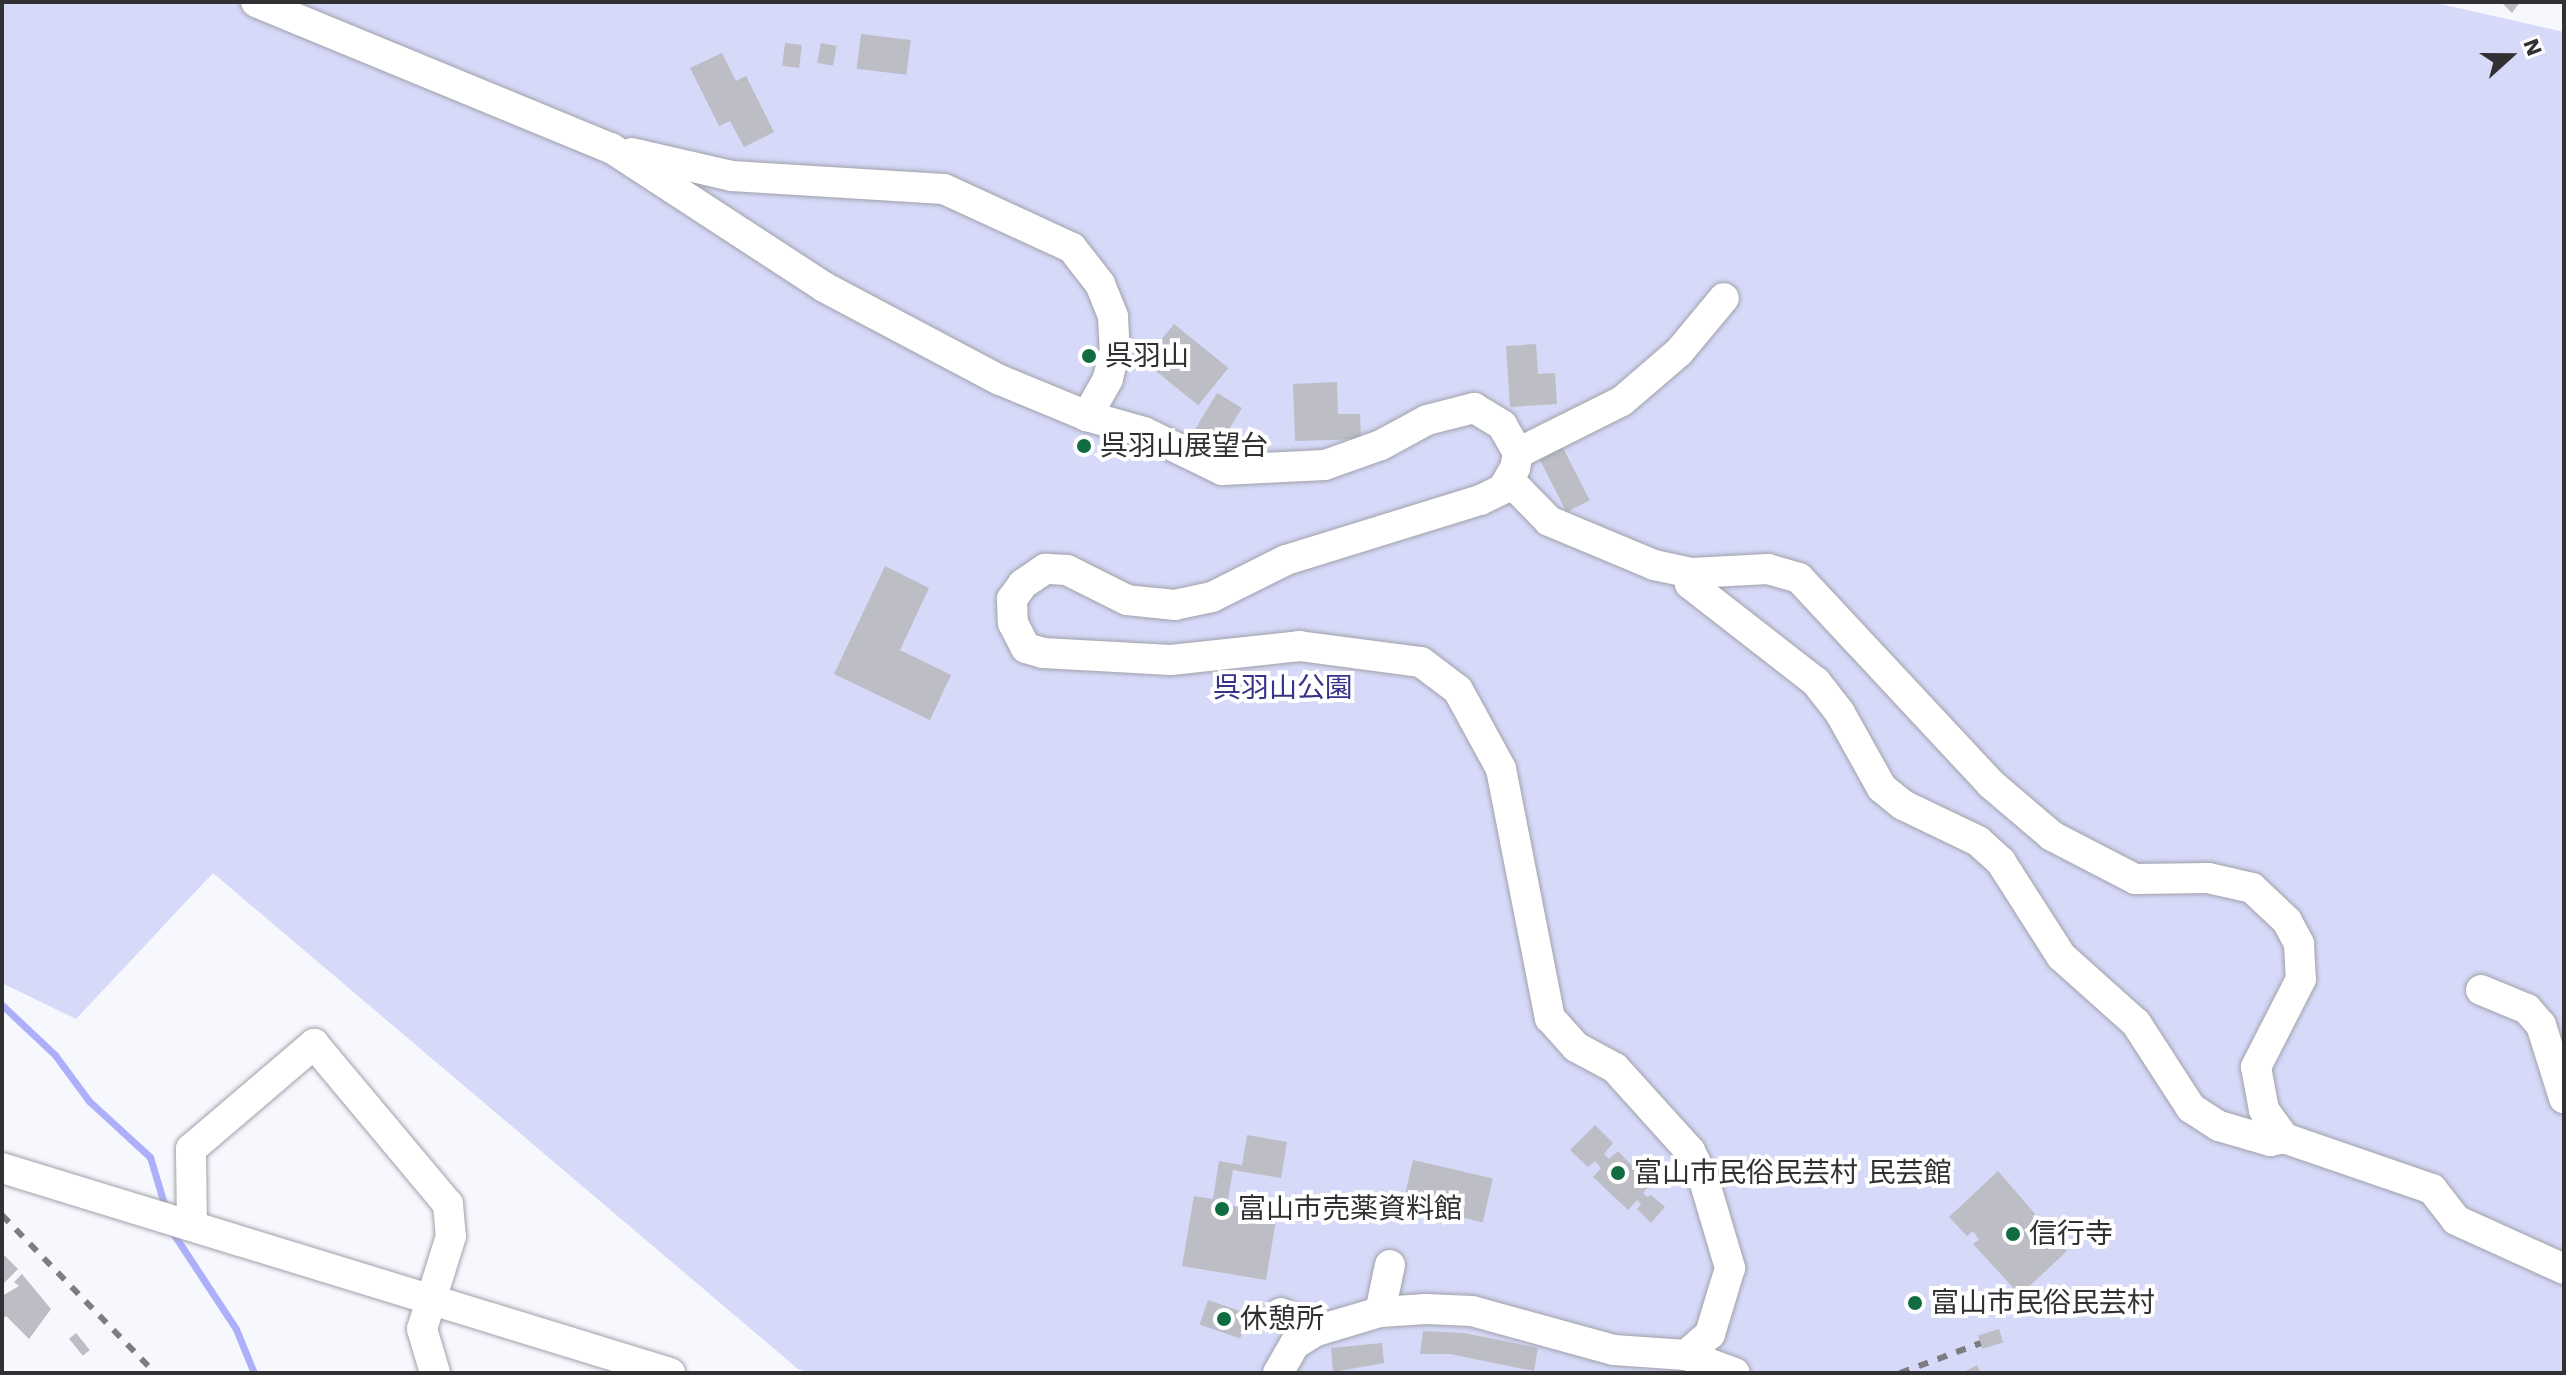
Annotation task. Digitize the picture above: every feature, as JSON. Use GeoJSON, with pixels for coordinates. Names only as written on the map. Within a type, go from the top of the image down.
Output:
{"type":"FeatureCollection","features":[{"type":"Feature","properties":{"kind":"street"},"geometry":{"type":"LineString","coordinates":[[256,2],[611,148],[732,176],[944,189],[1072,248],[1100,284],[1113,317],[1115,350],[1108,379],[1087,416]]}},
{"type":"Feature","properties":{"kind":"street"},"geometry":{"type":"LineString","coordinates":[[611,148],[824,287],[1000,380],[1087,416],[1144,432],[1222,470],[1325,465],[1381,445],[1427,420],[1474,408],[1502,425],[1514,467],[1549,521],[1654,565],[1692,573],[1768,569],[1799,578],[1991,784],[2052,836],[2135,879],[2208,878],[2252,888],[2287,921],[2299,944],[2301,979],[2256,1067],[2264,1110],[2284,1138]]}},
{"type":"Feature","properties":{"kind":"street"},"geometry":{"type":"LineString","coordinates":[[1686,1355],[1710,1334],[1730,1268],[1704,1180],[1690,1151],[1615,1068],[1576,1047],[1550,1018],[1501,769],[1458,690],[1421,662],[1299,646],[1171,660],[1043,653],[1026,648],[1013,623],[1012,599],[1023,584],[1045,569],[1067,570],[1127,600],[1175,605],[1212,597],[1286,560],[1480,500],[1514,467],[1622,401],[1679,352],[1724,298]]}},
{"type":"Feature","properties":{"kind":"street"},"geometry":{"type":"LineString","coordinates":[[1692,573],[1690,584],[1816,682],[1840,713],[1882,788],[1903,805],[1978,841],[2001,862],[2061,956],[2136,1023],[2191,1108],[2219,1126],[2270,1141],[2284,1138],[2432,1189],[2456,1220],[2564,1269]]}},
{"type":"Feature","properties":{"kind":"street"},"geometry":{"type":"LineString","coordinates":[[2481,990],[2527,1009],[2541,1025],[2564,1098]]}},
{"type":"Feature","properties":{"kind":"street"},"geometry":{"type":"LineString","coordinates":[[192,1225],[191,1149],[314,1044],[448,1204],[451,1236],[422,1329],[433,1372]]}},
{"type":"Feature","properties":{"kind":"street"},"geometry":{"type":"LineString","coordinates":[[2,1168],[670,1373]]}},
{"type":"Feature","properties":{"kind":"street"},"geometry":{"type":"LineString","coordinates":[[1380,1312],[1390,1265]]}},
{"type":"Feature","properties":{"kind":"street"},"geometry":{"type":"LineString","coordinates":[[1278,1373],[1295,1344],[1316,1331],[1380,1312],[1472,1311],[1614,1350],[1686,1355],[1735,1373]]}},
{"type":"Feature","properties":{"kind":"street"},"geometry":{"type":"LineString","coordinates":[[1281,1313],[1316,1331]]}},
{"type":"Feature","properties":{"kind":"green space","name":"呉羽山公園"},"geometry":{"type":"Polygon","coordinates":[[[2,2],[2432,2],[2564,32],[2564,1373],[810,1373],[798,1369],[213,873],[76,1019],[2,983],[2,2]]]}},
{"type":"Feature","properties":{"kind":"building"},"geometry":{"type":"Polygon","coordinates":[[[2501,2],[2520,2],[2512,13],[2501,2]]]}},
{"type":"Feature","properties":{"kind":"building"},"geometry":{"type":"Polygon","coordinates":[[[861,34],[911,40],[906,75],[857,69],[861,34]]]}},
{"type":"Feature","properties":{"kind":"building"},"geometry":{"type":"Polygon","coordinates":[[[785,43],[802,45],[799,68],[782,66],[785,43]]]}},
{"type":"Feature","properties":{"kind":"building"},"geometry":{"type":"Polygon","coordinates":[[[821,43],[837,46],[833,66],[817,63],[821,43]]]}},
{"type":"Feature","properties":{"kind":"building"},"geometry":{"type":"Polygon","coordinates":[[[722,53],[736,81],[746,76],[774,132],[744,147],[730,121],[719,126],[690,68],[722,53]]]}},
{"type":"Feature","properties":{"kind":"building"},"geometry":{"type":"Polygon","coordinates":[[[1174,324],[1228,368],[1198,405],[1144,361],[1174,324]]]}},
{"type":"Feature","properties":{"kind":"building"},"geometry":{"type":"Polygon","coordinates":[[[1536,344],[1538,374],[1555,373],[1557,404],[1510,407],[1506,346],[1536,344]]]}},
{"type":"Feature","properties":{"kind":"building"},"geometry":{"type":"Polygon","coordinates":[[[1337,382],[1338,414],[1360,414],[1361,439],[1295,441],[1293,384],[1337,382]]]}},
{"type":"Feature","properties":{"kind":"building"},"geometry":{"type":"Polygon","coordinates":[[[1217,393],[1242,408],[1219,447],[1194,432],[1217,393]]]}},
{"type":"Feature","properties":{"kind":"building"},"geometry":{"type":"Polygon","coordinates":[[[1562,446],[1590,500],[1567,512],[1539,458],[1562,446]]]}},
{"type":"Feature","properties":{"kind":"building"},"geometry":{"type":"Polygon","coordinates":[[[885,566],[929,588],[900,650],[951,675],[930,720],[834,674],[885,566]]]}},
{"type":"Feature","properties":{"kind":"building","name":"富山市民俗民芸村 民芸館"},"geometry":{"type":"Polygon","coordinates":[[[1595,1125],[1613,1143],[1604,1154],[1609,1159],[1618,1151],[1650,1185],[1643,1193],[1647,1197],[1651,1195],[1665,1207],[1651,1223],[1637,1209],[1641,1204],[1637,1200],[1628,1210],[1593,1177],[1601,1168],[1595,1161],[1588,1167],[1570,1150],[1595,1125]]]}},
{"type":"Feature","properties":{"kind":"building","name":"富山市売薬資料館"},"geometry":{"type":"Polygon","coordinates":[[[1247,1135],[1287,1142],[1281,1178],[1233,1170],[1227,1205],[1277,1214],[1266,1280],[1182,1266],[1194,1196],[1213,1199],[1219,1161],[1242,1165],[1247,1135]]]}},
{"type":"Feature","properties":{"kind":"building"},"geometry":{"type":"Polygon","coordinates":[[[1413,1160],[1493,1178],[1483,1222],[1403,1204],[1413,1160]]]}},
{"type":"Feature","properties":{"kind":"building","name":"信行寺"},"geometry":{"type":"Polygon","coordinates":[[[1998,1171],[2067,1251],[2020,1295],[1973,1244],[1979,1240],[1973,1231],[1967,1236],[1949,1217],[1998,1171]]]}},
{"type":"Feature","properties":{"kind":"building"},"geometry":{"type":"Polygon","coordinates":[[[4,1255],[18,1269],[2,1285],[2,1257],[4,1255]]]}},
{"type":"Feature","properties":{"kind":"building"},"geometry":{"type":"Polygon","coordinates":[[[22,1274],[51,1309],[29,1339],[6,1316],[2,1320],[2,1296],[19,1286],[14,1282],[22,1274]]]}},
{"type":"Feature","properties":{"kind":"building","name":"休憩所"},"geometry":{"type":"Polygon","coordinates":[[[1208,1300],[1249,1314],[1240,1339],[1200,1325],[1208,1300]]]}},
{"type":"Feature","properties":{"kind":"building"},"geometry":{"type":"Polygon","coordinates":[[[1999,1329],[2003,1342],[1982,1349],[1978,1335],[1999,1329]]]}},
{"type":"Feature","properties":{"kind":"building"},"geometry":{"type":"Polygon","coordinates":[[[1423,1331],[1464,1333],[1538,1348],[1534,1371],[1450,1354],[1420,1354],[1423,1331]]]}},
{"type":"Feature","properties":{"kind":"building"},"geometry":{"type":"Polygon","coordinates":[[[76,1333],[90,1350],[83,1356],[69,1339],[76,1333]]]}},
{"type":"Feature","properties":{"kind":"building"},"geometry":{"type":"Polygon","coordinates":[[[1382,1343],[1384,1363],[1333,1372],[1331,1348],[1382,1343]]]}},
{"type":"Feature","properties":{"kind":"building"},"geometry":{"type":"Polygon","coordinates":[[[1977,1365],[1981,1373],[1962,1373],[1977,1365]]]}},
{"type":"Feature","properties":{"kind":"waterway"},"geometry":{"type":"LineString","coordinates":[[2,1005],[55,1055],[89,1101],[150,1157],[166,1210]]}},
{"type":"Feature","properties":{"kind":"waterway"},"geometry":{"type":"LineString","coordinates":[[171,1230],[236,1329],[254,1373]]}},
{"type":"Feature","properties":{"kind":"railway"},"geometry":{"type":"LineString","coordinates":[[2,1215],[155,1373]]}},
{"type":"Feature","properties":{"kind":"railway"},"geometry":{"type":"LineString","coordinates":[[1900,1373],[1981,1343]]}},
{"type":"Feature","properties":{"kind":"place","name":"呉羽山"},"geometry":{"type":"Point","coordinates":[1089,356]}},
{"type":"Feature","properties":{"kind":"place","name":"呉羽山展望台"},"geometry":{"type":"Point","coordinates":[1084,446]}},
{"type":"Feature","properties":{"kind":"place","name":"富山市民俗民芸村 民芸館"},"geometry":{"type":"Point","coordinates":[1618,1173]}},
{"type":"Feature","properties":{"kind":"place","name":"富山市売薬資料館"},"geometry":{"type":"Point","coordinates":[1222,1209]}},
{"type":"Feature","properties":{"kind":"place","name":"信行寺"},"geometry":{"type":"Point","coordinates":[2013,1234]}},
{"type":"Feature","properties":{"kind":"place","name":"富山市民俗民芸村"},"geometry":{"type":"Point","coordinates":[1915,1303]}},
{"type":"Feature","properties":{"kind":"place","name":"休憩所"},"geometry":{"type":"Point","coordinates":[1224,1319]}}]}
